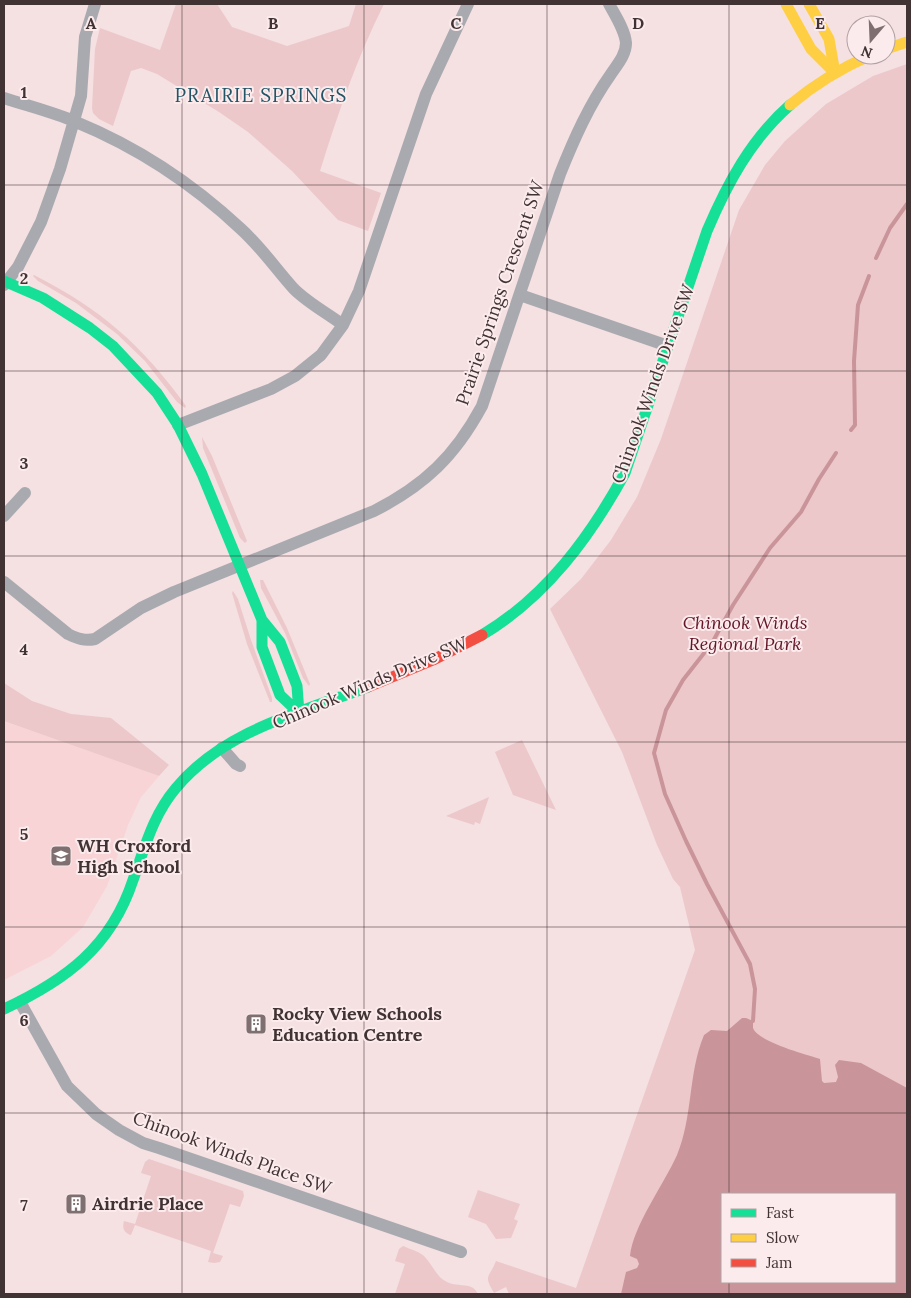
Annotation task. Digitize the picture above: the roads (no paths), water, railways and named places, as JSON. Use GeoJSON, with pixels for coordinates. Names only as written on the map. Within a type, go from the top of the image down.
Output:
{"type":"FeatureCollection","features":[{"type":"Feature","properties":{"kind":"street"},"geometry":{"type":"LineString","coordinates":[[95,4],[85,37],[81,96],[60,169],[41,222],[18,267],[5,283],[43,298],[68,313],[113,346],[138,370],[157,393],[178,425],[202,474],[262,620],[280,642],[297,686],[299,713]]}},
{"type":"Feature","properties":{"kind":"street"},"geometry":{"type":"LineString","coordinates":[[178,425],[271,389],[295,376],[320,355],[344,325],[359,291],[426,94],[468,4]]}},
{"type":"Feature","properties":{"kind":"street","name":"Prairie Springs Crescent SW"},"geometry":{"type":"LineString","coordinates":[[4,582],[68,634],[78,639],[95,639],[141,608],[174,592],[374,511],[401,498],[427,478],[468,431],[482,406],[573,140],[585,114],[619,63],[625,48],[624,35],[609,4]]}},
{"type":"Feature","properties":{"kind":"street"},"geometry":{"type":"LineString","coordinates":[[786,4],[811,50],[835,73]]}},
{"type":"Feature","properties":{"kind":"street"},"geometry":{"type":"LineString","coordinates":[[809,4],[828,39],[835,73]]}},
{"type":"Feature","properties":{"kind":"street","name":"Chinook Winds Drive SW"},"geometry":{"type":"LineString","coordinates":[[4,1009],[62,978],[84,960],[104,937],[122,910],[152,826],[168,795],[186,776],[211,755],[247,734],[408,671],[470,642],[490,630],[529,601],[559,572],[589,535],[625,473],[707,231],[744,157],[769,124],[795,101],[835,73],[851,65]]}},
{"type":"Feature","properties":{"kind":"street"},"geometry":{"type":"LineString","coordinates":[[4,98],[74,121],[109,137],[138,152],[187,184],[242,229],[295,289],[344,325]]}},
{"type":"Feature","properties":{"kind":"street"},"geometry":{"type":"LineString","coordinates":[[520,295],[668,346]]}},
{"type":"Feature","properties":{"kind":"street"},"geometry":{"type":"LineString","coordinates":[[4,516],[25,493]]}},
{"type":"Feature","properties":{"kind":"street"},"geometry":{"type":"LineString","coordinates":[[262,620],[262,647],[280,695],[299,713]]}},
{"type":"Feature","properties":{"kind":"street"},"geometry":{"type":"LineString","coordinates":[[222,748],[240,766]]}},
{"type":"Feature","properties":{"kind":"street","name":"Chinook Winds Place SW"},"geometry":{"type":"LineString","coordinates":[[20,1002],[67,1086],[96,1114],[126,1134],[159,1148],[461,1252]]}},
{"type":"Feature","properties":{"kind":"waterway"},"geometry":{"type":"LineString","coordinates":[[876,258],[890,228],[907,204]]}},
{"type":"Feature","properties":{"kind":"waterway"},"geometry":{"type":"LineString","coordinates":[[851,430],[855,425],[854,361],[858,305],[869,276]]}},
{"type":"Feature","properties":{"kind":"waterway"},"geometry":{"type":"LineString","coordinates":[[753,1021],[755,989],[750,964],[686,841],[665,794],[654,753],[666,710],[683,680],[712,643],[733,605],[770,548],[801,512],[836,453]]}},
{"type":"Feature","properties":{"kind":"place","name":"WH Croxford High School"},"geometry":{"type":"Point","coordinates":[61,856]}},
{"type":"Feature","properties":{"kind":"place","name":"Rocky View Schools Education Centre"},"geometry":{"type":"Point","coordinates":[256,1024]}},
{"type":"Feature","properties":{"kind":"place","name":"Airdrie Place"},"geometry":{"type":"Point","coordinates":[76,1204]}},
{"type":"Feature","properties":{"kind":"district","name":"PRAIRIE SPRINGS"},"geometry":{"type":"Point","coordinates":[261,95]}},
{"type":"Feature","properties":{"kind":"park label","name":"Chinook Winds Regional Park"},"geometry":{"type":"Point","coordinates":[745,633]}}]}
